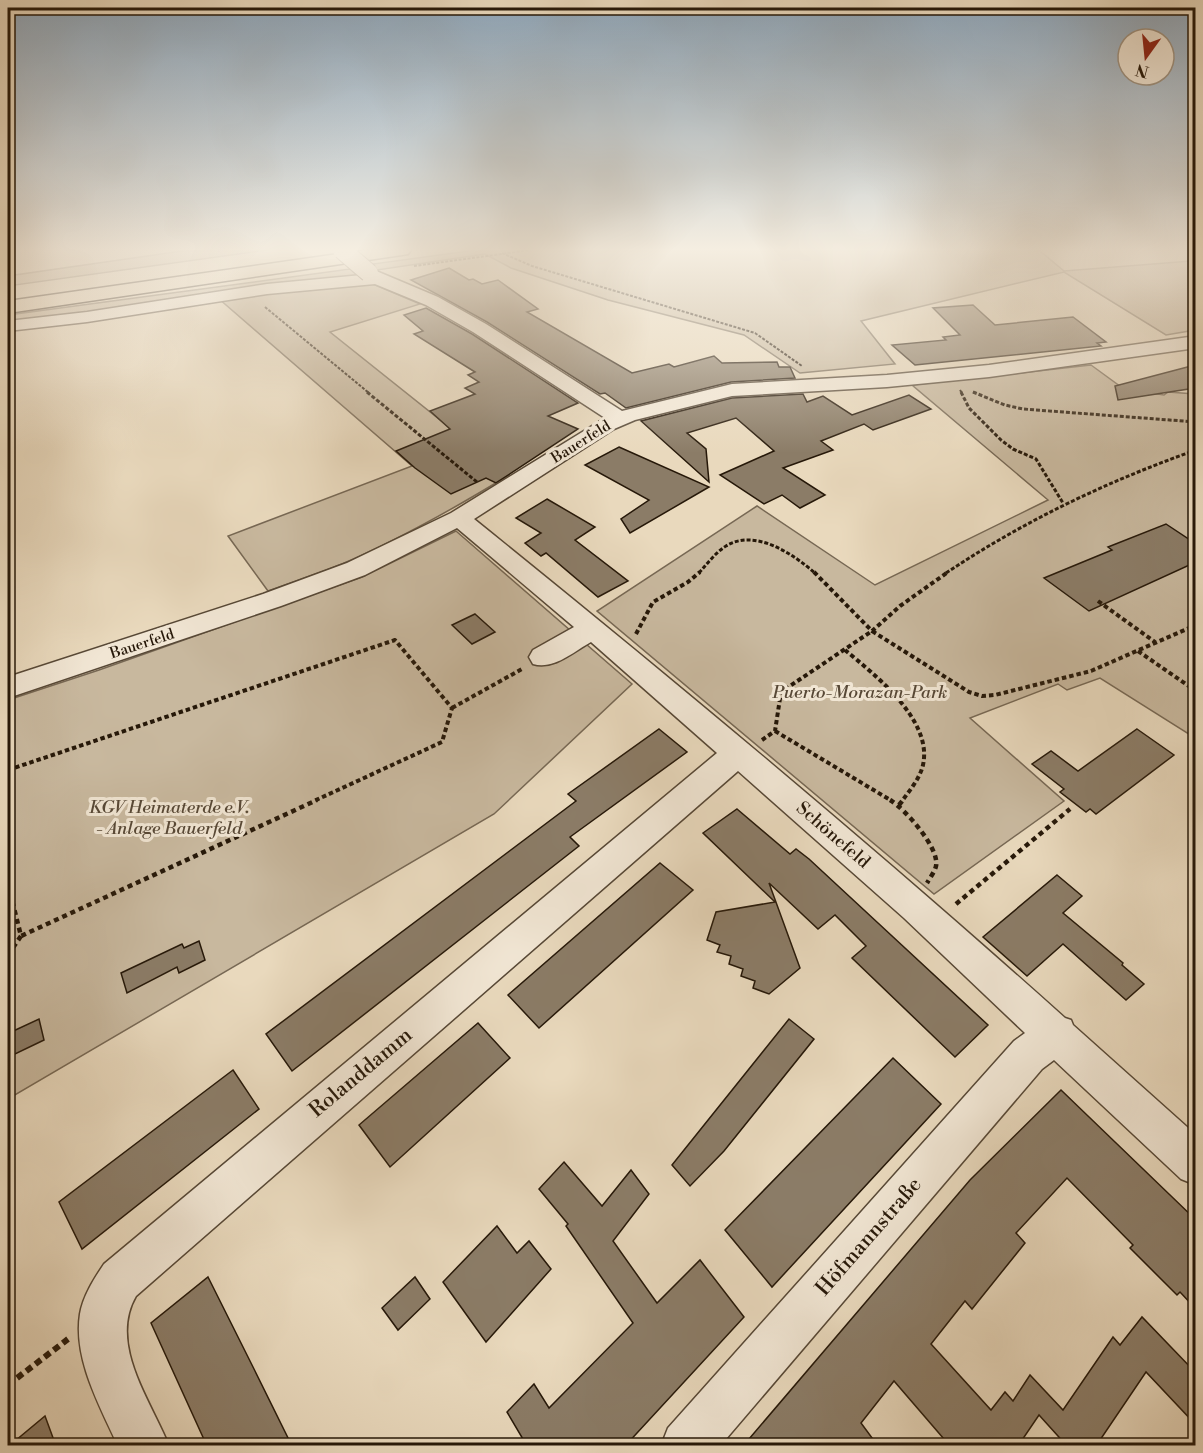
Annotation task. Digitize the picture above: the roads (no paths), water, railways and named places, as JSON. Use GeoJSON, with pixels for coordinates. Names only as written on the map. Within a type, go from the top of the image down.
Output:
{"type":"FeatureCollection","features":[{"type":"Feature","properties":{"kind":"street"},"geometry":{"type":"LineString","coordinates":[[8,326],[80,318]]}},
{"type":"Feature","properties":{"kind":"street"},"geometry":{"type":"LineString","coordinates":[[459,318],[579,390],[619,419]]}},
{"type":"Feature","properties":{"kind":"street","name":"Bauerfeld"},"geometry":{"type":"LineString","coordinates":[[8,688],[332,579],[459,518],[619,419],[732,390],[887,381],[1051,364],[1196,342]]}},
{"type":"Feature","properties":{"kind":"street","name":"Schönefeld"},"geometry":{"type":"LineString","coordinates":[[459,518],[623,654],[925,915],[1196,1164]]}},
{"type":"Feature","properties":{"kind":"street"},"geometry":{"type":"LineString","coordinates":[[533,663],[592,629]]}},
{"type":"Feature","properties":{"kind":"street","name":"Rolanddamm"},"geometry":{"type":"LineString","coordinates":[[144,1446],[108,1361],[103,1341],[104,1311],[113,1291],[130,1270],[738,753]]}},
{"type":"Feature","properties":{"kind":"street","name":"Höfmannstraße"},"geometry":{"type":"LineString","coordinates":[[686,1446],[1028,1055],[1057,1034]]}},
{"type":"Feature","properties":{"kind":"park label","name":"Puerto-Morazan-Park"},"geometry":{"type":"Point","coordinates":[860,692]}},
{"type":"Feature","properties":{"kind":"park label","name":"KGV Heimaterde e.V. - Anlage Bauerfeld"},"geometry":{"type":"Point","coordinates":[169,817]}}]}
